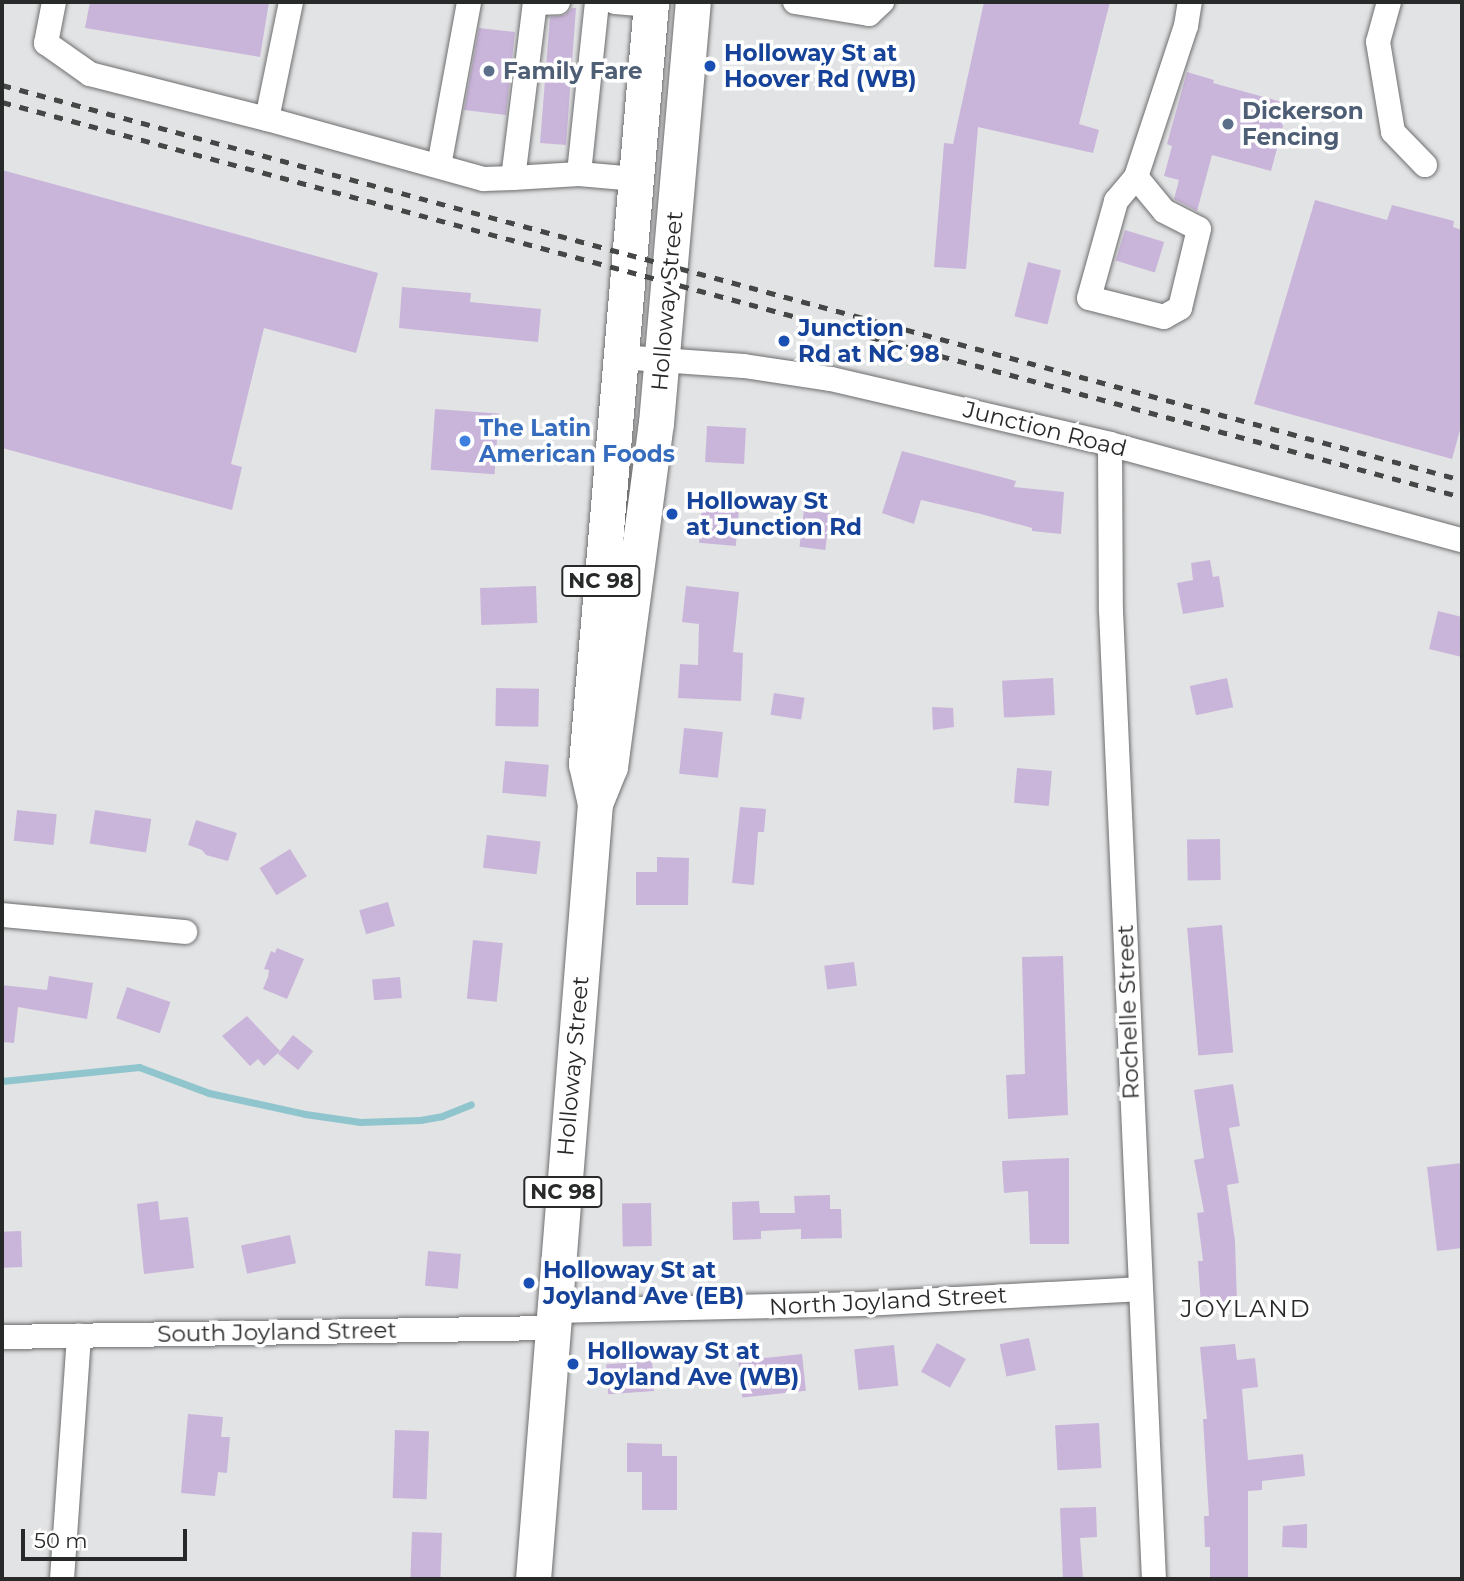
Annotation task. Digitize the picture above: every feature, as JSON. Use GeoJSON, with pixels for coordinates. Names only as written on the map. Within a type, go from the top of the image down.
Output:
{"type":"FeatureCollection","features":[{"type":"Feature","properties":{"kind":"highway","name":"Holloway Street"},"geometry":{"type":"LineString","coordinates":[[595,804],[610,767],[656,423],[693,2]]}},
{"type":"Feature","properties":{"kind":"highway","name":"Holloway Street"},"geometry":{"type":"LineString","coordinates":[[533,1579],[595,804],[586,764],[651,3]]}},
{"type":"Feature","properties":{"kind":"street"},"geometry":{"type":"LineString","coordinates":[[54,2],[46,43],[90,74],[484,179],[579,174],[636,179]]}},
{"type":"Feature","properties":{"kind":"street"},"geometry":{"type":"LineString","coordinates":[[267,119],[290,2]]}},
{"type":"Feature","properties":{"kind":"street"},"geometry":{"type":"LineString","coordinates":[[439,166],[469,2]]}},
{"type":"Feature","properties":{"kind":"street"},"geometry":{"type":"LineString","coordinates":[[513,178],[535,2],[558,2]]}},
{"type":"Feature","properties":{"kind":"street"},"geometry":{"type":"LineString","coordinates":[[579,174],[597,2]]}},
{"type":"Feature","properties":{"kind":"street"},"geometry":{"type":"LineString","coordinates":[[615,2],[651,3]]}},
{"type":"Feature","properties":{"kind":"street"},"geometry":{"type":"LineString","coordinates":[[795,2],[869,14],[882,2]]}},
{"type":"Feature","properties":{"kind":"street"},"geometry":{"type":"LineString","coordinates":[[1136,177],[1164,211],[1199,229],[1180,308],[1164,317],[1089,298],[1116,201],[1136,177],[1186,26],[1190,2]]}},
{"type":"Feature","properties":{"kind":"street"},"geometry":{"type":"LineString","coordinates":[[1389,2],[1378,42],[1393,132],[1425,165]]}},
{"type":"Feature","properties":{"kind":"street","name":"Junction Road"},"geometry":{"type":"LineString","coordinates":[[620,357],[744,366],[831,379],[1110,444],[1462,540]]}},
{"type":"Feature","properties":{"kind":"street","name":"Rochelle Street"},"geometry":{"type":"LineString","coordinates":[[1110,444],[1111,611],[1138,1289],[1154,1579]]}},
{"type":"Feature","properties":{"kind":"street"},"geometry":{"type":"LineString","coordinates":[[2,915],[185,932]]}},
{"type":"Feature","properties":{"kind":"street","name":"North Joyland Street"},"geometry":{"type":"LineString","coordinates":[[553,1319],[1138,1289]]}},
{"type":"Feature","properties":{"kind":"street","name":"South Joyland Street"},"geometry":{"type":"LineString","coordinates":[[2,1337],[553,1319]]}},
{"type":"Feature","properties":{"kind":"street"},"geometry":{"type":"LineString","coordinates":[[62,1579],[79,1336]]}},
{"type":"Feature","properties":{"kind":"building"},"geometry":{"type":"Polygon","coordinates":[[[90,2],[269,2],[260,57],[85,28],[90,2]]]}},
{"type":"Feature","properties":{"kind":"building"},"geometry":{"type":"Polygon","coordinates":[[[984,2],[1110,2],[1079,124],[1099,130],[1093,153],[978,127],[966,269],[934,267],[944,143],[953,144],[984,2]]]}},
{"type":"Feature","properties":{"kind":"building"},"geometry":{"type":"Polygon","coordinates":[[[572,8],[576,8],[566,145],[540,143],[550,17],[565,15],[572,8]]]}},
{"type":"Feature","properties":{"kind":"building","name":"Family Fare"},"geometry":{"type":"Polygon","coordinates":[[[479,28],[515,32],[506,115],[464,110],[479,28]]]}},
{"type":"Feature","properties":{"kind":"building","name":"Dickerson Fencing"},"geometry":{"type":"Polygon","coordinates":[[[1187,72],[1214,80],[1213,83],[1289,104],[1271,171],[1212,155],[1197,211],[1174,199],[1179,180],[1164,176],[1172,146],[1167,144],[1187,72]]]}},
{"type":"Feature","properties":{"kind":"building"},"geometry":{"type":"Polygon","coordinates":[[[2,170],[378,273],[356,353],[264,328],[231,464],[242,467],[232,510],[2,448],[2,170]]]}},
{"type":"Feature","properties":{"kind":"building"},"geometry":{"type":"Polygon","coordinates":[[[1315,200],[1387,220],[1392,205],[1454,221],[1453,227],[1462,230],[1462,423],[1452,459],[1254,404],[1315,200]]]}},
{"type":"Feature","properties":{"kind":"building"},"geometry":{"type":"Polygon","coordinates":[[[1125,230],[1164,242],[1155,273],[1116,261],[1125,230]]]}},
{"type":"Feature","properties":{"kind":"building"},"geometry":{"type":"Polygon","coordinates":[[[1028,262],[1061,270],[1047,325],[1014,316],[1028,262]]]}},
{"type":"Feature","properties":{"kind":"building"},"geometry":{"type":"Polygon","coordinates":[[[402,287],[471,293],[470,302],[541,309],[538,342],[399,328],[402,287]]]}},
{"type":"Feature","properties":{"kind":"building","name":"The Latin American Foods"},"geometry":{"type":"Polygon","coordinates":[[[435,409],[499,413],[495,474],[431,470],[435,409]]]}},
{"type":"Feature","properties":{"kind":"building"},"geometry":{"type":"Polygon","coordinates":[[[707,426],[746,428],[744,464],[705,462],[707,426]]]}},
{"type":"Feature","properties":{"kind":"building"},"geometry":{"type":"Polygon","coordinates":[[[902,451],[1016,481],[1014,487],[1064,492],[1061,534],[1032,531],[1032,528],[921,500],[914,524],[882,513],[902,451]]]}},
{"type":"Feature","properties":{"kind":"building"},"geometry":{"type":"Polygon","coordinates":[[[703,496],[740,499],[736,546],[699,543],[703,496]]]}},
{"type":"Feature","properties":{"kind":"building"},"geometry":{"type":"Polygon","coordinates":[[[804,510],[830,513],[825,550],[799,547],[804,510]]]}},
{"type":"Feature","properties":{"kind":"building"},"geometry":{"type":"Polygon","coordinates":[[[1210,560],[1213,577],[1219,576],[1224,607],[1183,614],[1177,583],[1193,580],[1191,563],[1210,560]]]}},
{"type":"Feature","properties":{"kind":"building"},"geometry":{"type":"Polygon","coordinates":[[[536,586],[537,623],[481,625],[480,588],[536,586]]]}},
{"type":"Feature","properties":{"kind":"building"},"geometry":{"type":"Polygon","coordinates":[[[686,586],[739,592],[733,652],[743,653],[741,701],[678,698],[680,664],[698,665],[699,624],[682,622],[686,586]]]}},
{"type":"Feature","properties":{"kind":"building"},"geometry":{"type":"Polygon","coordinates":[[[1438,611],[1462,617],[1462,657],[1429,649],[1438,611]]]}},
{"type":"Feature","properties":{"kind":"building"},"geometry":{"type":"Polygon","coordinates":[[[1053,678],[1055,715],[1004,718],[1002,681],[1053,678]]]}},
{"type":"Feature","properties":{"kind":"building"},"geometry":{"type":"Polygon","coordinates":[[[1227,678],[1233,707],[1196,715],[1190,686],[1227,678]]]}},
{"type":"Feature","properties":{"kind":"building"},"geometry":{"type":"Polygon","coordinates":[[[496,688],[539,689],[538,727],[495,726],[496,688]]]}},
{"type":"Feature","properties":{"kind":"building"},"geometry":{"type":"Polygon","coordinates":[[[774,693],[805,698],[801,720],[771,715],[774,693]]]}},
{"type":"Feature","properties":{"kind":"building"},"geometry":{"type":"Polygon","coordinates":[[[932,707],[953,708],[954,727],[933,730],[932,707]]]}},
{"type":"Feature","properties":{"kind":"building"},"geometry":{"type":"Polygon","coordinates":[[[684,728],[723,732],[718,778],[679,774],[684,728]]]}},
{"type":"Feature","properties":{"kind":"building"},"geometry":{"type":"Polygon","coordinates":[[[505,761],[549,765],[546,797],[502,793],[505,761]]]}},
{"type":"Feature","properties":{"kind":"building"},"geometry":{"type":"Polygon","coordinates":[[[1017,768],[1052,771],[1049,806],[1014,803],[1017,768]]]}},
{"type":"Feature","properties":{"kind":"building"},"geometry":{"type":"Polygon","coordinates":[[[740,807],[766,809],[764,832],[758,832],[754,885],[732,883],[740,807]]]}},
{"type":"Feature","properties":{"kind":"building"},"geometry":{"type":"Polygon","coordinates":[[[17,810],[57,814],[54,845],[14,841],[17,810]]]}},
{"type":"Feature","properties":{"kind":"building"},"geometry":{"type":"Polygon","coordinates":[[[95,810],[151,819],[146,852],[90,844],[95,810]]]}},
{"type":"Feature","properties":{"kind":"building"},"geometry":{"type":"Polygon","coordinates":[[[196,820],[237,833],[228,861],[206,855],[202,850],[188,845],[196,820]]]}},
{"type":"Feature","properties":{"kind":"building"},"geometry":{"type":"Polygon","coordinates":[[[487,835],[541,842],[537,874],[483,868],[487,835]]]}},
{"type":"Feature","properties":{"kind":"building"},"geometry":{"type":"Polygon","coordinates":[[[1220,839],[1221,880],[1188,881],[1187,840],[1220,839]]]}},
{"type":"Feature","properties":{"kind":"building"},"geometry":{"type":"Polygon","coordinates":[[[290,849],[307,876],[276,895],[259,868],[290,849]]]}},
{"type":"Feature","properties":{"kind":"building"},"geometry":{"type":"Polygon","coordinates":[[[657,857],[689,858],[688,905],[636,905],[636,872],[657,872],[657,857]]]}},
{"type":"Feature","properties":{"kind":"building"},"geometry":{"type":"Polygon","coordinates":[[[388,902],[395,926],[366,934],[359,910],[388,902]]]}},
{"type":"Feature","properties":{"kind":"building"},"geometry":{"type":"Polygon","coordinates":[[[1222,925],[1233,1053],[1198,1056],[1187,928],[1222,925]]]}},
{"type":"Feature","properties":{"kind":"building"},"geometry":{"type":"Polygon","coordinates":[[[473,940],[503,943],[497,1002],[467,999],[473,940]]]}},
{"type":"Feature","properties":{"kind":"building"},"geometry":{"type":"Polygon","coordinates":[[[277,948],[304,959],[287,999],[263,989],[269,970],[264,969],[271,951],[275,953],[277,948]]]}},
{"type":"Feature","properties":{"kind":"building"},"geometry":{"type":"Polygon","coordinates":[[[1063,956],[1068,1115],[1008,1119],[1006,1075],[1025,1074],[1022,957],[1063,956]]]}},
{"type":"Feature","properties":{"kind":"building"},"geometry":{"type":"Polygon","coordinates":[[[854,962],[857,986],[827,989],[824,966],[854,962]]]}},
{"type":"Feature","properties":{"kind":"building"},"geometry":{"type":"Polygon","coordinates":[[[49,976],[93,983],[87,1019],[18,1007],[14,1043],[2,1042],[2,985],[47,990],[49,976]]]}},
{"type":"Feature","properties":{"kind":"building"},"geometry":{"type":"Polygon","coordinates":[[[400,977],[402,998],[374,1000],[372,979],[400,977]]]}},
{"type":"Feature","properties":{"kind":"building"},"geometry":{"type":"Polygon","coordinates":[[[127,987],[170,1002],[160,1033],[116,1018],[127,987]]]}},
{"type":"Feature","properties":{"kind":"building"},"geometry":{"type":"Polygon","coordinates":[[[247,1016],[280,1051],[264,1066],[258,1059],[250,1066],[222,1036],[247,1016]]]}},
{"type":"Feature","properties":{"kind":"building"},"geometry":{"type":"Polygon","coordinates":[[[293,1035],[313,1051],[298,1070],[278,1054],[293,1035]]]}},
{"type":"Feature","properties":{"kind":"building"},"geometry":{"type":"Polygon","coordinates":[[[1233,1084],[1240,1126],[1229,1128],[1239,1183],[1227,1185],[1235,1241],[1237,1303],[1201,1306],[1198,1261],[1203,1261],[1197,1213],[1204,1212],[1194,1160],[1204,1158],[1194,1090],[1233,1084]]]}},
{"type":"Feature","properties":{"kind":"building"},"geometry":{"type":"Polygon","coordinates":[[[1069,1158],[1069,1244],[1030,1244],[1028,1191],[1004,1193],[1002,1161],[1069,1158]]]}},
{"type":"Feature","properties":{"kind":"building"},"geometry":{"type":"Polygon","coordinates":[[[1462,1163],[1462,1248],[1437,1251],[1427,1167],[1462,1163]]]}},
{"type":"Feature","properties":{"kind":"building"},"geometry":{"type":"Polygon","coordinates":[[[830,1195],[830,1209],[841,1209],[842,1238],[801,1239],[801,1229],[761,1231],[761,1239],[733,1240],[732,1202],[759,1201],[760,1213],[795,1213],[794,1196],[830,1195]]]}},
{"type":"Feature","properties":{"kind":"building"},"geometry":{"type":"Polygon","coordinates":[[[158,1201],[160,1220],[188,1217],[194,1268],[144,1274],[137,1204],[158,1201]]]}},
{"type":"Feature","properties":{"kind":"building"},"geometry":{"type":"Polygon","coordinates":[[[651,1203],[652,1246],[623,1246],[622,1204],[651,1203]]]}},
{"type":"Feature","properties":{"kind":"building"},"geometry":{"type":"Polygon","coordinates":[[[21,1231],[22,1267],[3,1268],[2,1232],[21,1231]]]}},
{"type":"Feature","properties":{"kind":"building"},"geometry":{"type":"Polygon","coordinates":[[[290,1235],[296,1263],[247,1274],[241,1245],[290,1235]]]}},
{"type":"Feature","properties":{"kind":"building"},"geometry":{"type":"Polygon","coordinates":[[[428,1251],[461,1254],[458,1289],[425,1286],[428,1251]]]}},
{"type":"Feature","properties":{"kind":"building"},"geometry":{"type":"Polygon","coordinates":[[[1029,1338],[1036,1370],[1007,1377],[1000,1344],[1029,1338]]]}},
{"type":"Feature","properties":{"kind":"building"},"geometry":{"type":"Polygon","coordinates":[[[937,1343],[966,1359],[950,1388],[921,1372],[937,1343]]]}},
{"type":"Feature","properties":{"kind":"building"},"geometry":{"type":"Polygon","coordinates":[[[1235,1344],[1237,1360],[1255,1358],[1258,1387],[1242,1389],[1248,1460],[1303,1454],[1305,1476],[1262,1481],[1262,1490],[1248,1491],[1248,1579],[1210,1579],[1210,1547],[1205,1547],[1204,1516],[1209,1516],[1203,1419],[1207,1419],[1200,1347],[1235,1344]]]}},
{"type":"Feature","properties":{"kind":"building"},"geometry":{"type":"Polygon","coordinates":[[[894,1345],[898,1386],[859,1390],[854,1349],[894,1345]]]}},
{"type":"Feature","properties":{"kind":"building"},"geometry":{"type":"Polygon","coordinates":[[[802,1354],[806,1391],[742,1397],[738,1361],[802,1354]]]}},
{"type":"Feature","properties":{"kind":"building"},"geometry":{"type":"Polygon","coordinates":[[[652,1361],[654,1391],[608,1394],[606,1364],[652,1361]]]}},
{"type":"Feature","properties":{"kind":"building"},"geometry":{"type":"Polygon","coordinates":[[[188,1414],[223,1417],[221,1437],[230,1437],[227,1473],[218,1472],[215,1496],[181,1493],[188,1414]]]}},
{"type":"Feature","properties":{"kind":"building"},"geometry":{"type":"Polygon","coordinates":[[[1099,1423],[1101,1468],[1057,1470],[1055,1425],[1099,1423]]]}},
{"type":"Feature","properties":{"kind":"building"},"geometry":{"type":"Polygon","coordinates":[[[395,1430],[429,1431],[427,1499],[393,1498],[395,1430]]]}},
{"type":"Feature","properties":{"kind":"building"},"geometry":{"type":"Polygon","coordinates":[[[627,1443],[662,1444],[662,1456],[677,1456],[677,1510],[642,1510],[642,1472],[627,1472],[627,1443]]]}},
{"type":"Feature","properties":{"kind":"building"},"geometry":{"type":"Polygon","coordinates":[[[1096,1507],[1097,1537],[1080,1538],[1083,1579],[1063,1579],[1060,1508],[1096,1507]]]}},
{"type":"Feature","properties":{"kind":"building"},"geometry":{"type":"Polygon","coordinates":[[[1307,1524],[1307,1548],[1282,1547],[1283,1526],[1307,1524]]]}},
{"type":"Feature","properties":{"kind":"building"},"geometry":{"type":"Polygon","coordinates":[[[412,1532],[442,1533],[440,1579],[410,1579],[412,1532]]]}},
{"type":"Feature","properties":{"kind":"waterway"},"geometry":{"type":"LineString","coordinates":[[2,1081],[139,1067],[209,1093],[305,1114],[360,1122],[420,1120],[442,1116],[471,1104]]}},
{"type":"Feature","properties":{"kind":"railway"},"geometry":{"type":"LineString","coordinates":[[2,85],[1462,480]]}},
{"type":"Feature","properties":{"kind":"railway"},"geometry":{"type":"LineString","coordinates":[[2,102],[1462,497]]}},
{"type":"Feature","properties":{"kind":"place","name":"Holloway St at Hoover Rd (WB)"},"geometry":{"type":"Point","coordinates":[710,66]}},
{"type":"Feature","properties":{"kind":"place","name":"Family Fare"},"geometry":{"type":"Point","coordinates":[489,71]}},
{"type":"Feature","properties":{"kind":"place","name":"Dickerson Fencing"},"geometry":{"type":"Point","coordinates":[1228,124]}},
{"type":"Feature","properties":{"kind":"place","name":"Junction Rd at NC 98"},"geometry":{"type":"Point","coordinates":[784,341]}},
{"type":"Feature","properties":{"kind":"place","name":"The Latin American Foods"},"geometry":{"type":"Point","coordinates":[465,441]}},
{"type":"Feature","properties":{"kind":"place","name":"Holloway St at Junction Rd"},"geometry":{"type":"Point","coordinates":[672,514]}},
{"type":"Feature","properties":{"kind":"place","name":"Holloway St at Joyland Ave (EB)"},"geometry":{"type":"Point","coordinates":[529,1283]}},
{"type":"Feature","properties":{"kind":"place","name":"Holloway St at Joyland Ave (WB)"},"geometry":{"type":"Point","coordinates":[573,1364]}},
{"type":"Feature","properties":{"kind":"district","name":"JOYLAND"},"geometry":{"type":"Point","coordinates":[1246,1309]}}]}
